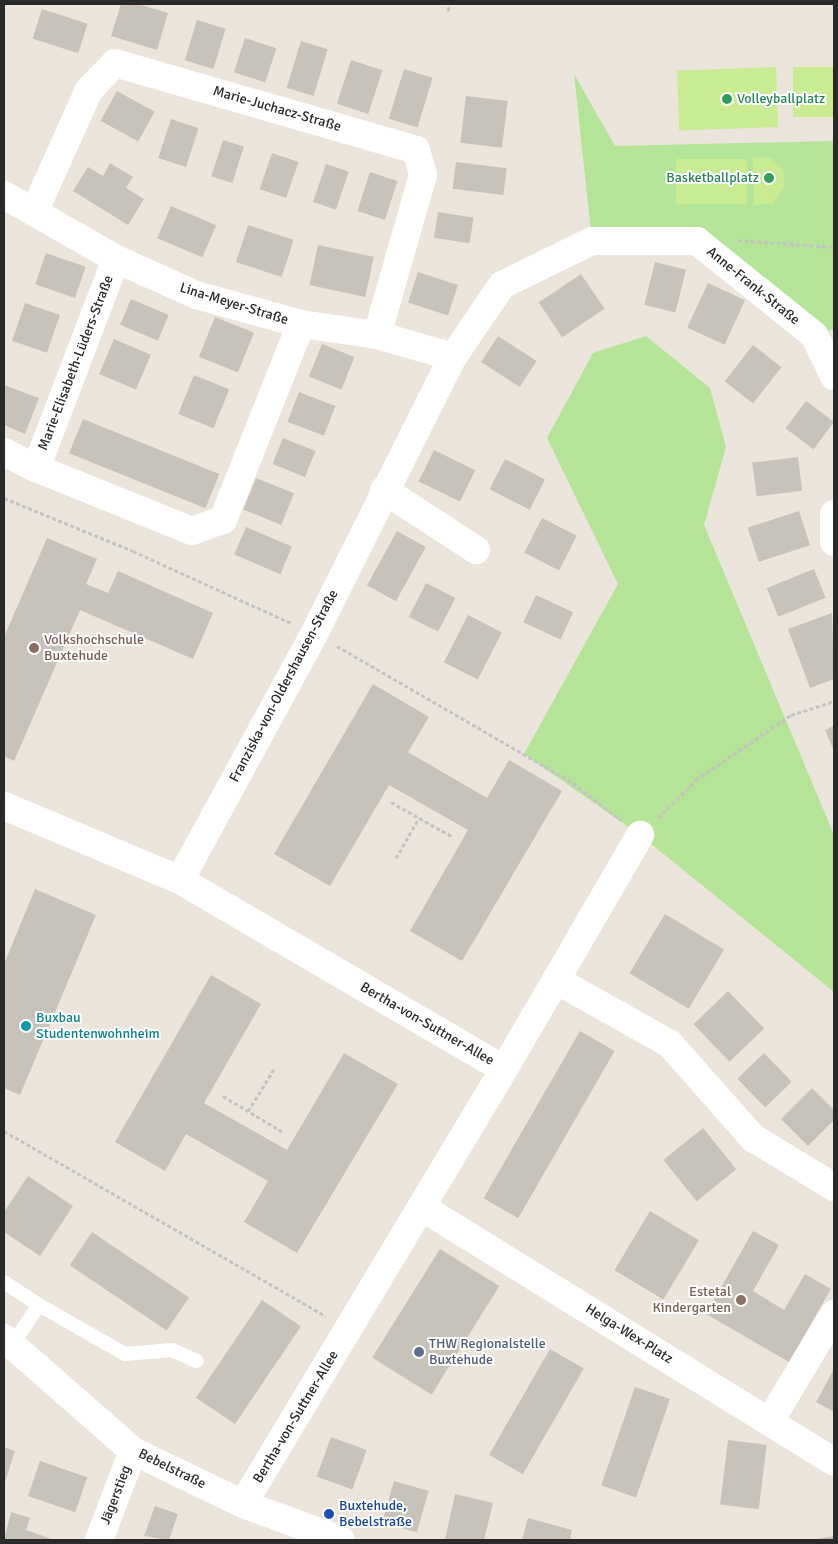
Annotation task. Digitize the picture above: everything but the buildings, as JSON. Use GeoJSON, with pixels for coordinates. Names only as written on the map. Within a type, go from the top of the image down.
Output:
{"type":"FeatureCollection","features":[{"type":"Feature","properties":{"kind":"street","name":"Marie-Juchacz-Straße"},"geometry":{"type":"LineString","coordinates":[[35,210],[89,90],[115,63],[416,150],[423,175],[377,335]]}},
{"type":"Feature","properties":{"kind":"street","name":"Lina-Meyer-Straße"},"geometry":{"type":"LineString","coordinates":[[4,195],[35,210],[116,260],[196,295],[301,324],[377,335],[453,357]]}},
{"type":"Feature","properties":{"kind":"street","name":"Anne-Frank-Straße"},"geometry":{"type":"LineString","coordinates":[[453,357],[502,285],[592,241],[697,240],[814,335],[834,376]]}},
{"type":"Feature","properties":{"kind":"street","name":"Marie-Elisabeth-Lüders-Straße"},"geometry":{"type":"LineString","coordinates":[[36,468],[116,260]]}},
{"type":"Feature","properties":{"kind":"street","name":"Marie-Elisabeth-Lüders-Straße"},"geometry":{"type":"LineString","coordinates":[[4,452],[36,468],[192,532],[223,520],[301,324]]}},
{"type":"Feature","properties":{"kind":"street","name":"Franziska-von-Oldershausen-Straße"},"geometry":{"type":"LineString","coordinates":[[180,880],[314,634],[384,490],[453,357]]}},
{"type":"Feature","properties":{"kind":"street"},"geometry":{"type":"LineString","coordinates":[[384,490],[476,550]]}},
{"type":"Feature","properties":{"kind":"street"},"geometry":{"type":"LineString","coordinates":[[834,514],[834,542]]}},
{"type":"Feature","properties":{"kind":"street","name":"Bertha-von-Suttner-Allee"},"geometry":{"type":"LineString","coordinates":[[4,806],[180,880],[504,1069],[423,1208],[243,1504]]}},
{"type":"Feature","properties":{"kind":"street"},"geometry":{"type":"LineString","coordinates":[[504,1069],[640,835]]}},
{"type":"Feature","properties":{"kind":"street"},"geometry":{"type":"LineString","coordinates":[[556,980],[670,1044],[753,1138],[834,1187]]}},
{"type":"Feature","properties":{"kind":"street","name":"Helga-Wex-Platz"},"geometry":{"type":"LineString","coordinates":[[423,1208],[834,1462]]}},
{"type":"Feature","properties":{"kind":"street"},"geometry":{"type":"LineString","coordinates":[[770,1421],[834,1314]]}},
{"type":"Feature","properties":{"kind":"street","name":"Bebelstraße"},"geometry":{"type":"LineString","coordinates":[[8,1342],[133,1451],[243,1504],[341,1540]]}},
{"type":"Feature","properties":{"kind":"street","name":"Jägerstieg"},"geometry":{"type":"LineString","coordinates":[[99,1540],[133,1451]]}},
{"type":"Feature","properties":{"kind":"lane"},"geometry":{"type":"LineString","coordinates":[[4,1282],[39,1305],[125,1354],[172,1350],[197,1361]]}},
{"type":"Feature","properties":{"kind":"lane"},"geometry":{"type":"LineString","coordinates":[[8,1342],[39,1305]]}},
{"type":"Feature","properties":{"kind":"path"},"geometry":{"type":"LineString","coordinates":[[448,11],[450,4]]}},
{"type":"Feature","properties":{"kind":"path"},"geometry":{"type":"LineString","coordinates":[[736,240],[834,248]]}},
{"type":"Feature","properties":{"kind":"path"},"geometry":{"type":"LineString","coordinates":[[4,498],[133,551],[314,634],[573,782],[640,835],[696,780],[791,715],[834,701]]}},
{"type":"Feature","properties":{"kind":"path"},"geometry":{"type":"LineString","coordinates":[[391,802],[453,838]]}},
{"type":"Feature","properties":{"kind":"path"},"geometry":{"type":"LineString","coordinates":[[396,858],[419,818]]}},
{"type":"Feature","properties":{"kind":"path"},"geometry":{"type":"LineString","coordinates":[[248,1111],[274,1069]]}},
{"type":"Feature","properties":{"kind":"path"},"geometry":{"type":"LineString","coordinates":[[223,1096],[283,1132]]}},
{"type":"Feature","properties":{"kind":"path"},"geometry":{"type":"LineString","coordinates":[[4,1131],[349,1329]]}},
{"type":"Feature","properties":{"kind":"green space","name":"Volleyballplatz"},"geometry":{"type":"Polygon","coordinates":[[[776,67],[778,127],[679,130],[677,70],[776,67]]]}},
{"type":"Feature","properties":{"kind":"green space"},"geometry":{"type":"Polygon","coordinates":[[[793,67],[834,67],[834,117],[793,117],[793,67]]]}},
{"type":"Feature","properties":{"kind":"green space"},"geometry":{"type":"Polygon","coordinates":[[[574,74],[615,146],[834,141],[834,329],[814,335],[697,241],[592,241],[574,74]]]}},
{"type":"Feature","properties":{"kind":"green space","name":"Basketballplatz"},"geometry":{"type":"Polygon","coordinates":[[[770,157],[783,170],[785,186],[772,204],[754,205],[753,158],[770,157]]]}},
{"type":"Feature","properties":{"kind":"green space"},"geometry":{"type":"Polygon","coordinates":[[[676,159],[747,159],[747,204],[676,204],[676,159]]]}},
{"type":"Feature","properties":{"kind":"green space"},"geometry":{"type":"Polygon","coordinates":[[[646,336],[710,388],[726,447],[704,525],[834,835],[834,992],[640,835],[524,754],[618,584],[547,438],[593,353],[646,336]]]}},
{"type":"Feature","properties":{"kind":"place","name":"Volleyballplatz"},"geometry":{"type":"Point","coordinates":[727,99]}},
{"type":"Feature","properties":{"kind":"place","name":"Basketballplatz"},"geometry":{"type":"Point","coordinates":[769,178]}},
{"type":"Feature","properties":{"kind":"place","name":"Volkshochschule Buxtehude"},"geometry":{"type":"Point","coordinates":[34,648]}},
{"type":"Feature","properties":{"kind":"place","name":"Buxbau Studentenwohnheim"},"geometry":{"type":"Point","coordinates":[26,1026]}},
{"type":"Feature","properties":{"kind":"place","name":"Estetal Kindergarten"},"geometry":{"type":"Point","coordinates":[741,1300]}},
{"type":"Feature","properties":{"kind":"place","name":"THW Regionalstelle Buxtehude"},"geometry":{"type":"Point","coordinates":[419,1352]}},
{"type":"Feature","properties":{"kind":"place","name":"Buxtehude, Bebelstraße"},"geometry":{"type":"Point","coordinates":[329,1514]}}]}
